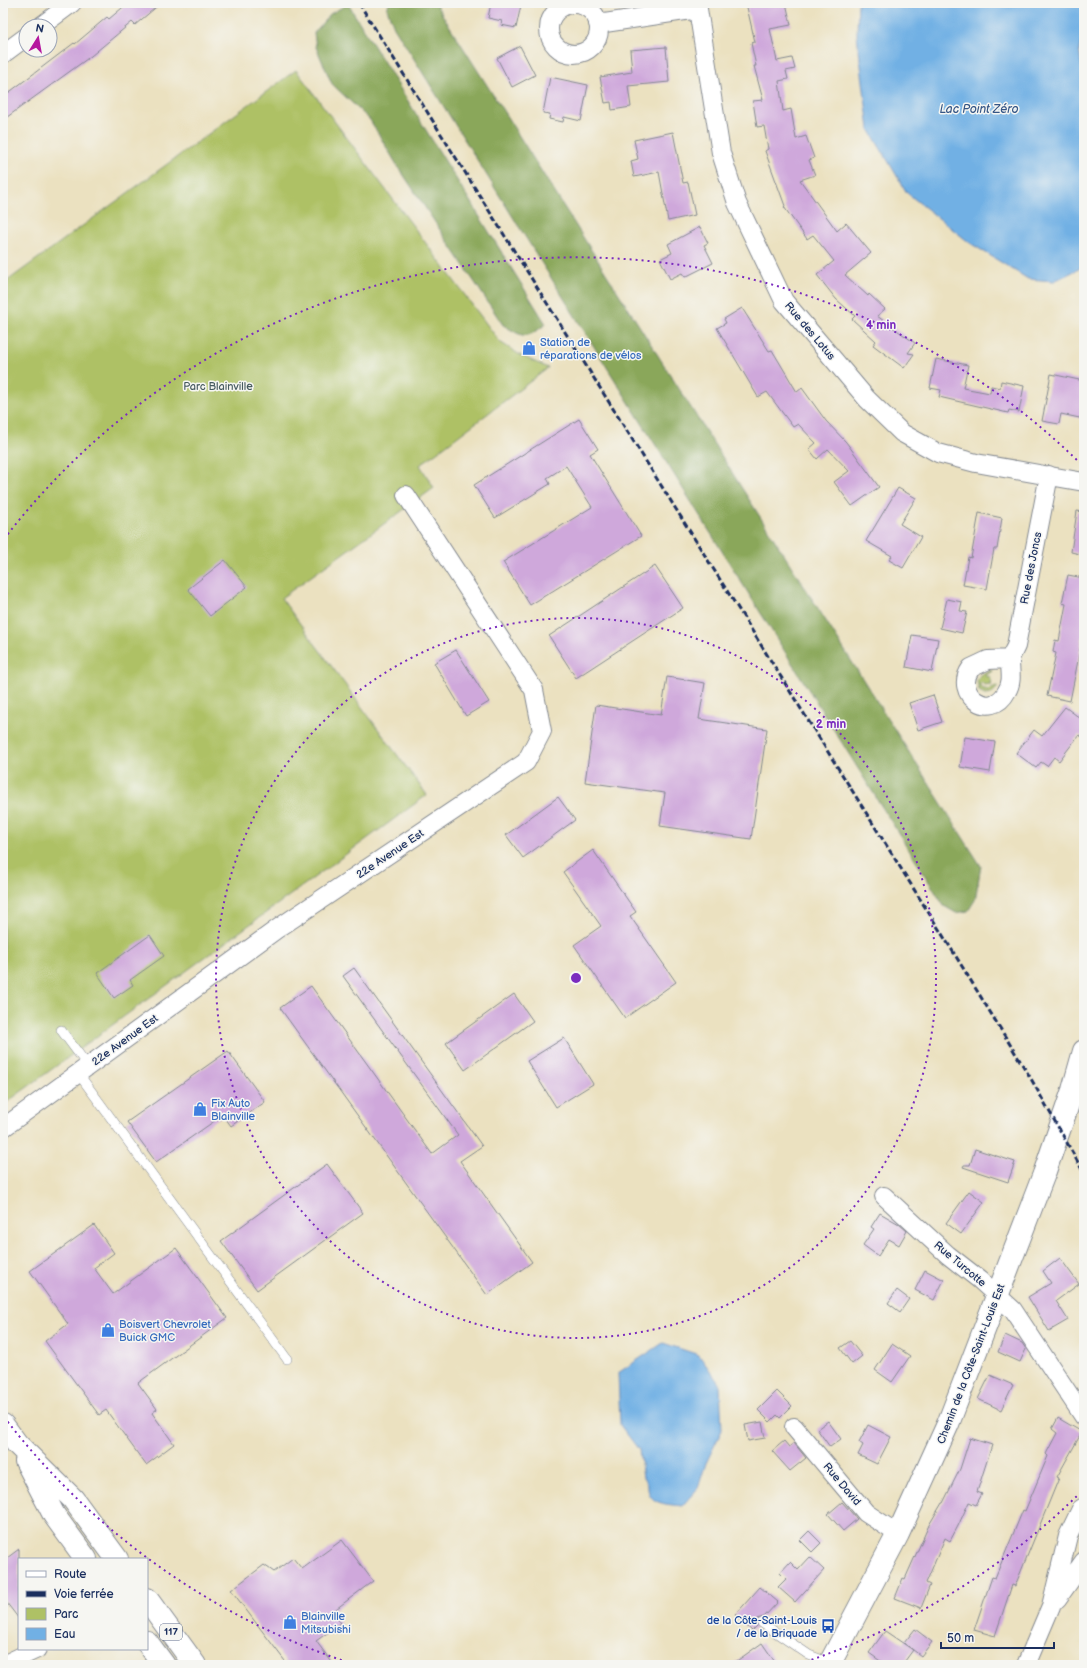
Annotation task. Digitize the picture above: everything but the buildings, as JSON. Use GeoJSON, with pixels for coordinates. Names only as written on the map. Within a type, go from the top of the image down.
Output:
{"type":"FeatureCollection","features":[{"type":"Feature","properties":{"kind":"street"},"geometry":{"type":"LineString","coordinates":[[52,18],[72,3]]}},
{"type":"Feature","properties":{"kind":"street"},"geometry":{"type":"LineString","coordinates":[[598,24],[698,6]]}},
{"type":"Feature","properties":{"kind":"street","name":"Rue des Lotus"},"geometry":{"type":"LineString","coordinates":[[698,6],[721,153],[737,203],[784,301],[866,399],[902,434],[938,453],[976,463],[1084,482]]}},
{"type":"Feature","properties":{"kind":"street"},"geometry":{"type":"LineString","coordinates":[[3,54],[18,43]]}},
{"type":"Feature","properties":{"kind":"street","name":"Rue des Joncs"},"geometry":{"type":"LineString","coordinates":[[1010,659],[1016,646],[1049,475]]}},
{"type":"Feature","properties":{"kind":"street","name":"22e Avenue Est"},"geometry":{"type":"LineString","coordinates":[[3,1128],[277,929],[526,762],[542,731],[534,690],[406,495]]}},
{"type":"Feature","properties":{"kind":"street","name":"Chemin de la Côte-Saint-Louis Est"},"geometry":{"type":"LineString","coordinates":[[831,1664],[898,1534],[948,1424],[1044,1174],[1079,1093],[1084,1051]]}},
{"type":"Feature","properties":{"kind":"street","name":"Rue Turcotte"},"geometry":{"type":"LineString","coordinates":[[884,1196],[948,1255],[1013,1310],[1084,1417]]}},
{"type":"Feature","properties":{"kind":"street"},"geometry":{"type":"LineString","coordinates":[[3,1425],[17,1444],[54,1515],[85,1558]]}},
{"type":"Feature","properties":{"kind":"street","name":"Rue David"},"geometry":{"type":"LineString","coordinates":[[794,1427],[866,1512],[898,1534]]}},
{"type":"Feature","properties":{"kind":"street"},"geometry":{"type":"LineString","coordinates":[[17,1444],[73,1499],[116,1558]]}},
{"type":"Feature","properties":{"kind":"street"},"geometry":{"type":"LineString","coordinates":[[1026,1665],[1052,1606],[1068,1536],[1081,1509],[1084,1507]]}},
{"type":"Feature","properties":{"kind":"street"},"geometry":{"type":"LineString","coordinates":[[1052,1606],[1084,1561]]}},
{"type":"Feature","properties":{"kind":"street","name":"117"},"geometry":{"type":"LineString","coordinates":[[148,1600],[195,1665]]}},
{"type":"Feature","properties":{"kind":"street","name":"117"},"geometry":{"type":"LineString","coordinates":[[148,1643],[164,1665]]}},
{"type":"Feature","properties":{"kind":"street"},"geometry":{"type":"LineString","coordinates":[[7,1664],[35,1650]]}},
{"type":"Feature","properties":{"kind":"lane"},"geometry":{"type":"LineString","coordinates":[[61,1030],[83,1070],[286,1359]]}},
{"type":"Feature","properties":{"kind":"lane"},"geometry":{"type":"LineString","coordinates":[[762,1623],[809,1655],[831,1664]]}},
{"type":"Feature","properties":{"kind":"green space"},"geometry":{"type":"Polygon","coordinates":[[[389,3],[435,3],[981,866],[975,900],[968,911],[956,913],[944,906],[394,27],[387,9],[389,3]]]}},
{"type":"Feature","properties":{"kind":"green space"},"geometry":{"type":"Polygon","coordinates":[[[348,4],[546,324],[534,333],[529,335],[521,335],[503,325],[397,165],[370,120],[332,84],[316,47],[314,33],[330,14],[348,4]]]}},
{"type":"Feature","properties":{"kind":"green space","name":"Parc Blainville"},"geometry":{"type":"Polygon","coordinates":[[[296,70],[500,342],[520,355],[548,368],[420,465],[434,488],[281,598],[427,795],[3,1105],[3,284],[296,70]]]}},
{"type":"Feature","properties":{"kind":"green space"},"geometry":{"type":"Polygon","coordinates":[[[991,669],[992,671],[985,676],[991,677],[991,684],[984,685],[981,682],[981,688],[988,690],[996,686],[998,687],[992,693],[985,694],[979,691],[977,681],[980,675],[991,669]]]}},
{"type":"Feature","properties":{"kind":"water","name":"Lac Point Zéro"},"geometry":{"type":"Polygon","coordinates":[[[858,3],[1084,3],[1084,30],[1079,50],[1084,79],[1084,262],[1079,269],[1054,281],[1028,279],[970,243],[907,193],[869,129],[857,35],[858,3]]]}},
{"type":"Feature","properties":{"kind":"water"},"geometry":{"type":"Polygon","coordinates":[[[663,1343],[699,1355],[720,1385],[722,1430],[706,1463],[698,1488],[682,1506],[664,1504],[654,1500],[649,1492],[648,1485],[643,1478],[639,1450],[620,1425],[618,1373],[663,1343]]]}},
{"type":"Feature","properties":{"kind":"railway"},"geometry":{"type":"LineString","coordinates":[[359,3],[952,950],[1030,1077],[1084,1173]]}},
{"type":"Feature","properties":{"kind":"place","name":"Station de réparations de vélos"},"geometry":{"type":"Point","coordinates":[529,348]}},
{"type":"Feature","properties":{"kind":"place","name":"Fix Auto Blainville"},"geometry":{"type":"Point","coordinates":[200,1109]}},
{"type":"Feature","properties":{"kind":"place","name":"Boisvert Chevrolet Buick GMC"},"geometry":{"type":"Point","coordinates":[108,1330]}},
{"type":"Feature","properties":{"kind":"place","name":"Blainville Mitsubishi"},"geometry":{"type":"Point","coordinates":[290,1622]}},
{"type":"Feature","properties":{"kind":"place","name":"de la Côte-Saint-Louis / de la Briquade"},"geometry":{"type":"Point","coordinates":[828,1626]}}]}
